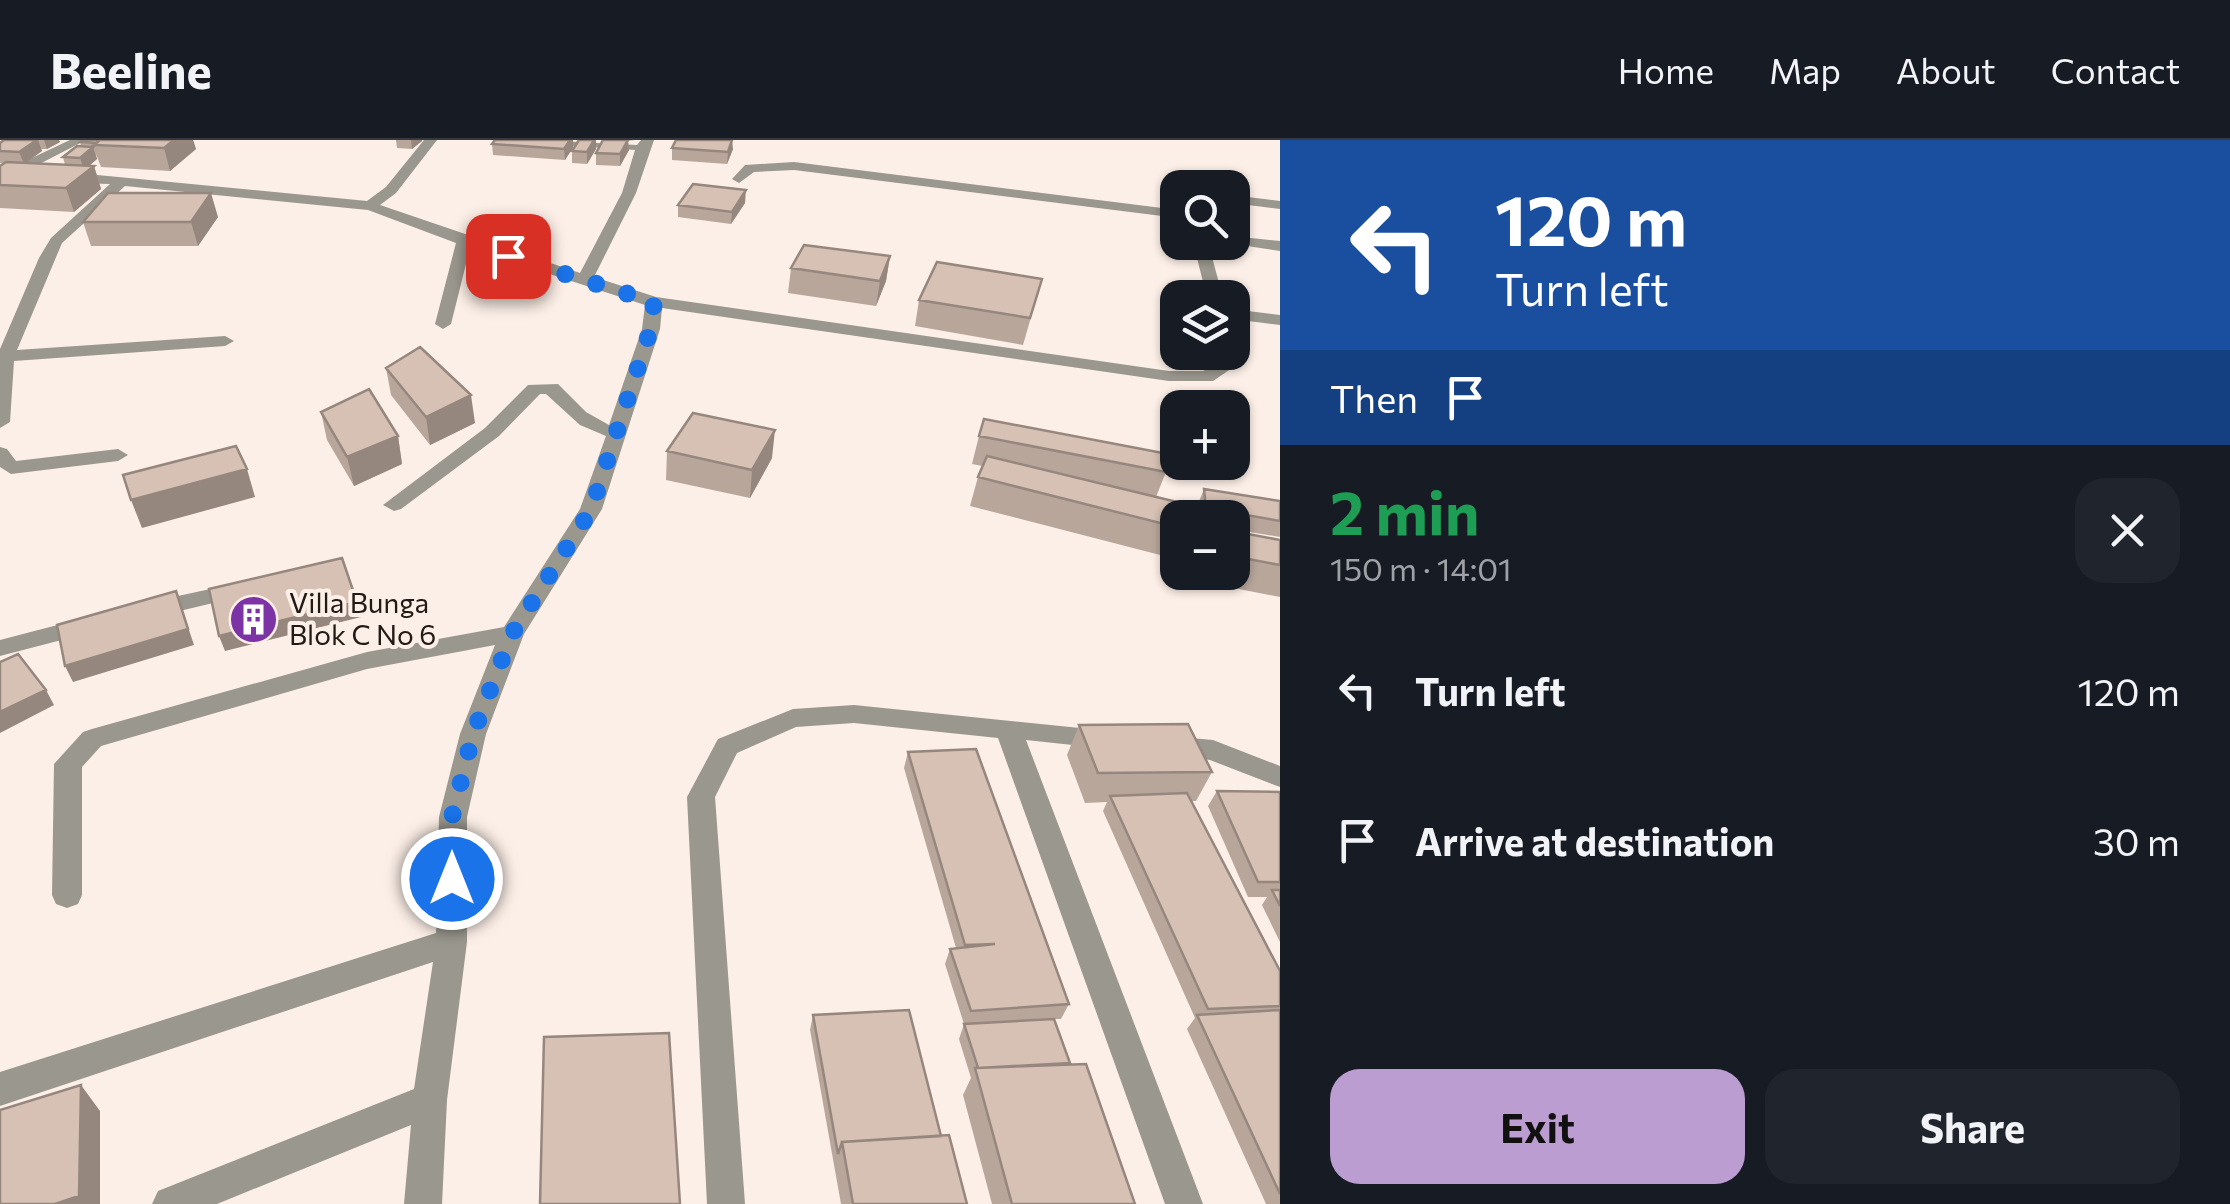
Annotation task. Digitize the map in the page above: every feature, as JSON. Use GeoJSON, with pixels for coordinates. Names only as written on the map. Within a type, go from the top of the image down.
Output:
{"type":"FeatureCollection","features":[{"type":"Feature","properties":{"kind":"street"},"geometry":{"type":"LineString","coordinates":[[3,176],[80,140]]}},
{"type":"Feature","properties":{"kind":"street"},"geometry":{"type":"LineString","coordinates":[[370,206],[391,190],[431,140]]}},
{"type":"Feature","properties":{"kind":"street"},"geometry":{"type":"LineString","coordinates":[[545,140],[645,144],[628,194],[584,281]]}},
{"type":"Feature","properties":{"kind":"street"},"geometry":{"type":"LineString","coordinates":[[738,179],[750,168],[794,166],[1160,212]]}},
{"type":"Feature","properties":{"kind":"street"},"geometry":{"type":"LineString","coordinates":[[3,176],[122,181],[370,206],[464,241],[654,302],[1168,376],[1207,377],[1219,370]]}},
{"type":"Feature","properties":{"kind":"street"},"geometry":{"type":"LineString","coordinates":[[0,422],[6,356],[56,241],[122,181]]}},
{"type":"Feature","properties":{"kind":"street"},"geometry":{"type":"LineString","coordinates":[[1250,202],[1280,206]]}},
{"type":"Feature","properties":{"kind":"street"},"geometry":{"type":"LineString","coordinates":[[444,324],[464,241]]}},
{"type":"Feature","properties":{"kind":"street"},"geometry":{"type":"LineString","coordinates":[[1250,242],[1280,246]]}},
{"type":"Feature","properties":{"kind":"street"},"geometry":{"type":"LineString","coordinates":[[423,1204],[430,1100],[451,942],[452,817],[473,734],[512,634],[591,510],[614,432],[642,360],[654,302]]}},
{"type":"Feature","properties":{"kind":"street"},"geometry":{"type":"LineString","coordinates":[[1250,316],[1280,320]]}},
{"type":"Feature","properties":{"kind":"street"},"geometry":{"type":"LineString","coordinates":[[6,356],[226,342]]}},
{"type":"Feature","properties":{"kind":"street"},"geometry":{"type":"LineString","coordinates":[[394,505],[492,432],[535,389],[551,388],[576,415],[598,429],[614,432]]}},
{"type":"Feature","properties":{"kind":"street"},"geometry":{"type":"LineString","coordinates":[[0,454],[11,468],[118,454]]}},
{"type":"Feature","properties":{"kind":"street"},"geometry":{"type":"LineString","coordinates":[[0,648],[266,583]]}},
{"type":"Feature","properties":{"kind":"street"},"geometry":{"type":"LineString","coordinates":[[67,896],[68,764],[92,739],[367,661],[512,634]]}},
{"type":"Feature","properties":{"kind":"street"},"geometry":{"type":"LineString","coordinates":[[726,1204],[701,796],[726,746],[794,718],[854,714],[1213,750],[1280,777]]}},
{"type":"Feature","properties":{"kind":"street"},"geometry":{"type":"LineString","coordinates":[[1008,729],[1184,1204]]}},
{"type":"Feature","properties":{"kind":"street"},"geometry":{"type":"LineString","coordinates":[[0,1089],[451,942]]}},
{"type":"Feature","properties":{"kind":"street"},"geometry":{"type":"LineString","coordinates":[[171,1204],[430,1100]]}},
{"type":"Feature","properties":{"kind":"building"},"geometry":{"type":"Polygon","coordinates":[[[4,140],[37,140],[19,152],[0,151],[4,140]]]}},
{"type":"Feature","properties":{"kind":"building"},"geometry":{"type":"Polygon","coordinates":[[[100,140],[174,140],[164,148],[94,145],[100,140]]]}},
{"type":"Feature","properties":{"kind":"building"},"geometry":{"type":"Polygon","coordinates":[[[495,140],[570,140],[564,149],[492,144],[495,140]]]}},
{"type":"Feature","properties":{"kind":"building"},"geometry":{"type":"Polygon","coordinates":[[[579,140],[594,140],[587,152],[572,151],[579,140]]]}},
{"type":"Feature","properties":{"kind":"building"},"geometry":{"type":"Polygon","coordinates":[[[603,140],[628,140],[620,154],[596,153],[603,140]]]}},
{"type":"Feature","properties":{"kind":"building"},"geometry":{"type":"Polygon","coordinates":[[[676,140],[732,140],[728,152],[672,148],[676,140]]]}},
{"type":"Feature","properties":{"kind":"building"},"geometry":{"type":"Polygon","coordinates":[[[77,146],[93,147],[80,158],[63,157],[77,146]]]}},
{"type":"Feature","properties":{"kind":"building"},"geometry":{"type":"Polygon","coordinates":[[[6,162],[94,166],[66,188],[0,185],[0,166],[6,162]]]}},
{"type":"Feature","properties":{"kind":"building"},"geometry":{"type":"Polygon","coordinates":[[[693,184],[746,190],[732,212],[678,205],[693,184]]]}},
{"type":"Feature","properties":{"kind":"building"},"geometry":{"type":"Polygon","coordinates":[[[108,193],[211,193],[191,222],[83,222],[108,193]]]}},
{"type":"Feature","properties":{"kind":"building"},"geometry":{"type":"Polygon","coordinates":[[[804,245],[890,256],[880,281],[791,268],[804,245]]]}},
{"type":"Feature","properties":{"kind":"building"},"geometry":{"type":"Polygon","coordinates":[[[937,262],[1042,279],[1030,318],[919,300],[937,262]]]}},
{"type":"Feature","properties":{"kind":"building"},"geometry":{"type":"Polygon","coordinates":[[[420,347],[471,395],[426,417],[386,368],[420,347]]]}},
{"type":"Feature","properties":{"kind":"building"},"geometry":{"type":"Polygon","coordinates":[[[369,389],[398,436],[347,457],[321,412],[369,389]]]}},
{"type":"Feature","properties":{"kind":"building"},"geometry":{"type":"Polygon","coordinates":[[[693,413],[775,430],[752,470],[667,451],[693,413]]]}},
{"type":"Feature","properties":{"kind":"building"},"geometry":{"type":"Polygon","coordinates":[[[984,419],[1160,452],[1160,471],[979,436],[984,419]]]}},
{"type":"Feature","properties":{"kind":"building"},"geometry":{"type":"Polygon","coordinates":[[[236,446],[247,469],[131,500],[123,475],[236,446]]]}},
{"type":"Feature","properties":{"kind":"building"},"geometry":{"type":"Polygon","coordinates":[[[987,456],[1169,500],[1160,500],[1160,523],[978,477],[987,456]]]}},
{"type":"Feature","properties":{"kind":"building"},"geometry":{"type":"Polygon","coordinates":[[[1204,489],[1280,501],[1280,521],[1250,516],[1250,500],[1205,500],[1204,489]]]}},
{"type":"Feature","properties":{"kind":"building"},"geometry":{"type":"Polygon","coordinates":[[[1250,534],[1280,540],[1280,565],[1250,559],[1250,534]]]}},
{"type":"Feature","properties":{"kind":"building"},"geometry":{"type":"Polygon","coordinates":[[[342,558],[357,602],[219,636],[209,589],[342,558]]]}},
{"type":"Feature","properties":{"kind":"building"},"geometry":{"type":"Polygon","coordinates":[[[176,591],[188,629],[65,666],[57,625],[176,591]]]}},
{"type":"Feature","properties":{"kind":"building"},"geometry":{"type":"Polygon","coordinates":[[[18,654],[46,690],[0,712],[0,662],[18,654]]]}},
{"type":"Feature","properties":{"kind":"building"},"geometry":{"type":"Polygon","coordinates":[[[1188,724],[1212,772],[1098,773],[1079,725],[1188,724]]]}},
{"type":"Feature","properties":{"kind":"building"},"geometry":{"type":"Polygon","coordinates":[[[976,749],[1069,1004],[971,1011],[950,949],[995,944],[965,945],[908,752],[976,749]]]}},
{"type":"Feature","properties":{"kind":"building"},"geometry":{"type":"Polygon","coordinates":[[[1217,791],[1280,792],[1280,882],[1258,882],[1217,791]]]}},
{"type":"Feature","properties":{"kind":"building"},"geometry":{"type":"Polygon","coordinates":[[[1187,793],[1280,971],[1280,1006],[1208,1009],[1110,796],[1187,793]]]}},
{"type":"Feature","properties":{"kind":"building"},"geometry":{"type":"Polygon","coordinates":[[[1272,890],[1280,890],[1280,906],[1272,890]]]}},
{"type":"Feature","properties":{"kind":"building"},"geometry":{"type":"Polygon","coordinates":[[[909,1010],[941,1136],[842,1142],[838,1154],[813,1015],[909,1010]]]}},
{"type":"Feature","properties":{"kind":"building"},"geometry":{"type":"Polygon","coordinates":[[[1280,1010],[1280,1194],[1197,1015],[1280,1010]]]}},
{"type":"Feature","properties":{"kind":"building"},"geometry":{"type":"Polygon","coordinates":[[[1054,1019],[1070,1063],[978,1068],[964,1024],[1054,1019]]]}},
{"type":"Feature","properties":{"kind":"building"},"geometry":{"type":"Polygon","coordinates":[[[669,1033],[680,1204],[540,1204],[544,1037],[669,1033]]]}},
{"type":"Feature","properties":{"kind":"building"},"geometry":{"type":"Polygon","coordinates":[[[1086,1064],[1135,1204],[1012,1204],[975,1068],[1086,1064]]]}},
{"type":"Feature","properties":{"kind":"building"},"geometry":{"type":"Polygon","coordinates":[[[81,1085],[79,1196],[55,1204],[0,1204],[0,1110],[81,1085]]]}},
{"type":"Feature","properties":{"kind":"building"},"geometry":{"type":"Polygon","coordinates":[[[949,1135],[967,1204],[853,1204],[842,1142],[949,1135]]]}},
{"type":"Feature","properties":{"kind":"place","name":"Villa Bunga Blok C No 6"},"geometry":{"type":"Point","coordinates":[254,619]}},
{"type":"Feature","properties":{"kind":"route"},"geometry":{"type":"LineString","coordinates":[[452,879],[452,817],[473,734],[512,634],[591,510],[614,432],[642,360],[654,302],[508,256]]}}]}
